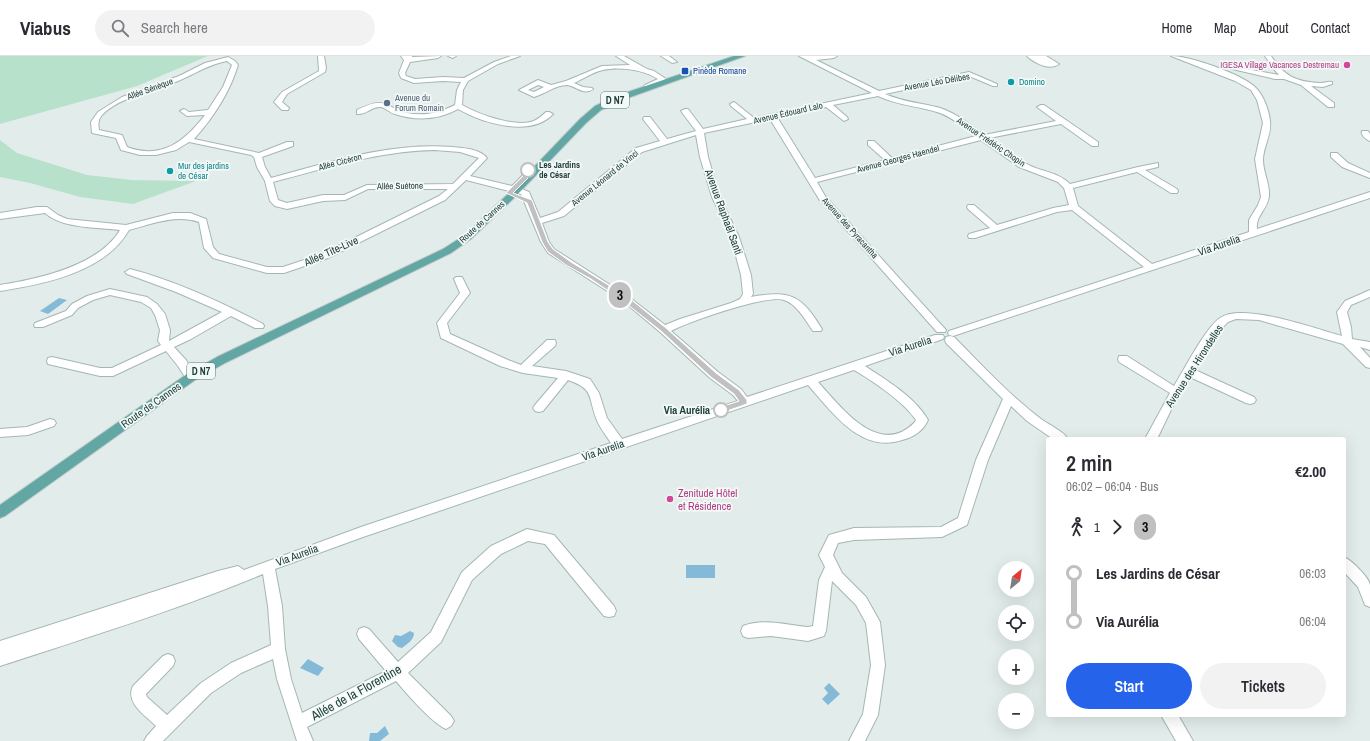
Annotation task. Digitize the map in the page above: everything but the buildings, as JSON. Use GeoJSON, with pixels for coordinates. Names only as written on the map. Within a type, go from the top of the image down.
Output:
{"type":"FeatureCollection","features":[{"type":"Feature","properties":{"kind":"main road","name":"Route de Cannes"},"geometry":{"type":"LineString","coordinates":[[0,512],[191,377],[221,360],[448,251],[460,243],[492,214],[526,173],[592,107],[621,93],[733,56]]}},
{"type":"Feature","properties":{"kind":"main road","name":"Route de Cannes"},"geometry":{"type":"LineString","coordinates":[[421,263],[463,234],[512,191],[598,108],[631,94],[741,56]]}},
{"type":"Feature","properties":{"kind":"main road"},"geometry":{"type":"LineString","coordinates":[[660,80],[674,79]]}},
{"type":"Feature","properties":{"kind":"street"},"geometry":{"type":"LineString","coordinates":[[285,108],[278,102],[284,94],[322,72],[323,68],[321,56]]}},
{"type":"Feature","properties":{"kind":"street"},"geometry":{"type":"LineString","coordinates":[[438,56],[407,57],[402,73],[403,77],[408,80],[465,80],[496,63],[516,56]]}},
{"type":"Feature","properties":{"kind":"street"},"geometry":{"type":"LineString","coordinates":[[619,56],[645,71],[646,75],[660,80]]}},
{"type":"Feature","properties":{"kind":"street"},"geometry":{"type":"LineString","coordinates":[[664,56],[674,62]]}},
{"type":"Feature","properties":{"kind":"street"},"geometry":{"type":"LineString","coordinates":[[805,58],[834,56]]}},
{"type":"Feature","properties":{"kind":"street"},"geometry":{"type":"LineString","coordinates":[[1030,56],[1039,62],[1050,65],[1056,64],[1046,58],[1037,56]]}},
{"type":"Feature","properties":{"kind":"street"},"geometry":{"type":"LineString","coordinates":[[1174,56],[1230,77],[1252,88],[1257,94],[1267,122],[1259,153],[1259,167],[1264,187],[1265,200],[1253,220],[1251,228],[1254,233]]}},
{"type":"Feature","properties":{"kind":"street"},"geometry":{"type":"LineString","coordinates":[[1268,56],[1286,77]]}},
{"type":"Feature","properties":{"kind":"street","name":"Avenue Frédéric Chopin"},"geometry":{"type":"LineString","coordinates":[[805,58],[877,93],[902,103],[932,108],[949,114],[1022,164],[1031,169],[1051,175],[1068,186]]}},
{"type":"Feature","properties":{"kind":"street","name":"Allée Sénèque"},"geometry":{"type":"LineString","coordinates":[[228,59],[234,62],[235,65],[229,83],[189,140],[160,153],[152,154],[133,152],[124,148],[119,137],[95,131],[93,127],[98,115],[120,100],[174,80],[208,63],[228,59]]}},
{"type":"Feature","properties":{"kind":"street"},"geometry":{"type":"LineString","coordinates":[[550,87],[568,83],[602,68],[636,67]]}},
{"type":"Feature","properties":{"kind":"street"},"geometry":{"type":"LineString","coordinates":[[1231,68],[1275,77],[1286,77],[1303,84],[1331,105]]}},
{"type":"Feature","properties":{"kind":"street","name":"Avenue Léo Délibes"},"geometry":{"type":"LineString","coordinates":[[877,93],[969,74],[973,74],[995,85]]}},
{"type":"Feature","properties":{"kind":"street"},"geometry":{"type":"LineString","coordinates":[[458,106],[460,90],[465,80]]}},
{"type":"Feature","properties":{"kind":"street"},"geometry":{"type":"LineString","coordinates":[[631,94],[636,90],[660,80]]}},
{"type":"Feature","properties":{"kind":"street"},"geometry":{"type":"LineString","coordinates":[[568,83],[582,89],[590,89]]}},
{"type":"Feature","properties":{"kind":"street"},"geometry":{"type":"LineString","coordinates":[[1303,84],[1330,83]]}},
{"type":"Feature","properties":{"kind":"street","name":"Avenue Édouard Lalo"},"geometry":{"type":"LineString","coordinates":[[699,132],[877,93]]}},
{"type":"Feature","properties":{"kind":"street"},"geometry":{"type":"LineString","coordinates":[[360,112],[379,104],[394,112],[427,117],[442,114],[458,106]]}},
{"type":"Feature","properties":{"kind":"street"},"geometry":{"type":"LineString","coordinates":[[734,104],[753,121]]}},
{"type":"Feature","properties":{"kind":"street"},"geometry":{"type":"LineString","coordinates":[[827,104],[844,119]]}},
{"type":"Feature","properties":{"kind":"street"},"geometry":{"type":"LineString","coordinates":[[458,106],[467,113],[525,126],[534,124],[549,114]]}},
{"type":"Feature","properties":{"kind":"street"},"geometry":{"type":"LineString","coordinates":[[1041,107],[1060,122],[1094,144]]}},
{"type":"Feature","properties":{"kind":"street"},"geometry":{"type":"LineString","coordinates":[[184,111],[187,114],[209,112]]}},
{"type":"Feature","properties":{"kind":"street"},"geometry":{"type":"LineString","coordinates":[[685,111],[699,129],[699,132]]}},
{"type":"Feature","properties":{"kind":"street","name":"Avenue des Pyracantha"},"geometry":{"type":"LineString","coordinates":[[773,117],[822,197],[940,333]]}},
{"type":"Feature","properties":{"kind":"street"},"geometry":{"type":"LineString","coordinates":[[647,119],[665,142]]}},
{"type":"Feature","properties":{"kind":"street","name":"Avenue Georges Haendel"},"geometry":{"type":"LineString","coordinates":[[813,181],[983,137],[1060,122]]}},
{"type":"Feature","properties":{"kind":"street","name":"Avenue Léonard de Vinci"},"geometry":{"type":"LineString","coordinates":[[537,222],[561,214],[638,150],[699,132]]}},
{"type":"Feature","properties":{"kind":"street","name":"Avenue Raphaël Santi"},"geometry":{"type":"LineString","coordinates":[[699,132],[704,157],[716,197],[735,237],[746,276],[748,294],[744,301]]}},
{"type":"Feature","properties":{"kind":"street"},"geometry":{"type":"LineString","coordinates":[[189,140],[253,153],[258,156],[269,181]]}},
{"type":"Feature","properties":{"kind":"street"},"geometry":{"type":"LineString","coordinates":[[871,143],[891,161]]}},
{"type":"Feature","properties":{"kind":"street"},"geometry":{"type":"LineString","coordinates":[[258,156],[290,144]]}},
{"type":"Feature","properties":{"kind":"street","name":"Allée Cicéron"},"geometry":{"type":"LineString","coordinates":[[269,181],[377,152],[416,147],[452,149],[481,156],[483,158],[464,179]]}},
{"type":"Feature","properties":{"kind":"street"},"geometry":{"type":"LineString","coordinates":[[1334,156],[1345,165],[1370,176]]}},
{"type":"Feature","properties":{"kind":"street"},"geometry":{"type":"LineString","coordinates":[[1152,268],[1074,207],[1068,186],[1155,165]]}},
{"type":"Feature","properties":{"kind":"street"},"geometry":{"type":"LineString","coordinates":[[1138,169],[1174,191]]}},
{"type":"Feature","properties":{"kind":"street"},"geometry":{"type":"LineString","coordinates":[[464,179],[512,191],[530,202],[545,242],[551,250],[568,263],[626,299],[664,330],[714,375],[736,392],[745,402]]}},
{"type":"Feature","properties":{"kind":"street","name":"Allée Tite-Live"},"geometry":{"type":"LineString","coordinates":[[0,216],[37,210],[47,210],[55,217],[66,221],[126,228],[173,216],[190,216],[203,221],[209,248],[216,256],[267,270],[284,270],[325,256],[402,219],[442,198],[454,186],[464,179]]}},
{"type":"Feature","properties":{"kind":"street","name":"Allée Suétone"},"geometry":{"type":"LineString","coordinates":[[269,181],[274,201],[278,204],[287,206],[324,198],[345,197],[367,187],[454,186]]}},
{"type":"Feature","properties":{"kind":"street","name":"Via Aurelia"},"geometry":{"type":"LineString","coordinates":[[952,337],[1254,233],[1370,195]]}},
{"type":"Feature","properties":{"kind":"street"},"geometry":{"type":"LineString","coordinates":[[971,207],[995,228]]}},
{"type":"Feature","properties":{"kind":"street"},"geometry":{"type":"LineString","coordinates":[[972,236],[1056,210],[1074,207]]}},
{"type":"Feature","properties":{"kind":"street"},"geometry":{"type":"LineString","coordinates":[[0,288],[25,284],[76,268],[116,243],[126,228]]}},
{"type":"Feature","properties":{"kind":"street"},"geometry":{"type":"LineString","coordinates":[[130,272],[162,282],[231,311],[260,326]]}},
{"type":"Feature","properties":{"kind":"street"},"geometry":{"type":"LineString","coordinates":[[459,279],[465,293],[442,323],[445,336],[504,363],[523,369],[566,375],[586,382],[594,393],[602,419],[619,445]]}},
{"type":"Feature","properties":{"kind":"street"},"geometry":{"type":"LineString","coordinates":[[39,325],[69,313],[75,306],[90,298],[110,292],[126,294],[144,299],[154,306],[160,314],[165,330],[163,341],[182,363],[191,377]]}},
{"type":"Feature","properties":{"kind":"street"},"geometry":{"type":"LineString","coordinates":[[1370,293],[1348,303],[1342,312],[1346,327],[1347,341],[1370,364]]}},
{"type":"Feature","properties":{"kind":"street"},"geometry":{"type":"LineString","coordinates":[[664,330],[676,323],[730,307],[744,301],[777,295],[788,297],[795,301],[817,329]]}},
{"type":"Feature","properties":{"kind":"street"},"geometry":{"type":"LineString","coordinates":[[52,361],[100,372],[113,372],[204,328],[231,311]]}},
{"type":"Feature","properties":{"kind":"street","name":"Avenue des Hirondelles"},"geometry":{"type":"LineString","coordinates":[[1154,437],[1176,392],[1188,372],[1218,326],[1224,320],[1235,316],[1267,318],[1347,341],[1370,346]]}},
{"type":"Feature","properties":{"kind":"street"},"geometry":{"type":"LineString","coordinates":[[940,333],[950,330],[952,337],[1009,398],[1038,424],[1059,437]]}},
{"type":"Feature","properties":{"kind":"street","name":"Via Aurelia"},"geometry":{"type":"LineString","coordinates":[[1,653],[118,621],[219,586],[268,566],[376,527],[855,365],[940,333]]}},
{"type":"Feature","properties":{"kind":"street"},"geometry":{"type":"LineString","coordinates":[[523,369],[551,343]]}},
{"type":"Feature","properties":{"kind":"street"},"geometry":{"type":"LineString","coordinates":[[1123,359],[1176,392]]}},
{"type":"Feature","properties":{"kind":"street"},"geometry":{"type":"LineString","coordinates":[[810,380],[859,429],[876,439],[898,438],[920,426],[922,420],[919,414],[871,375],[855,365]]}},
{"type":"Feature","properties":{"kind":"street"},"geometry":{"type":"LineString","coordinates":[[1188,372],[1250,400]]}},
{"type":"Feature","properties":{"kind":"street"},"geometry":{"type":"LineString","coordinates":[[539,408],[566,375]]}},
{"type":"Feature","properties":{"kind":"street"},"geometry":{"type":"LineString","coordinates":[[857,741],[870,716],[878,665],[873,622],[861,601],[837,577],[826,555],[834,539],[854,534],[942,532],[963,521],[982,460],[1009,398]]}},
{"type":"Feature","properties":{"kind":"street"},"geometry":{"type":"LineString","coordinates":[[0,434],[28,431],[50,423]]}},
{"type":"Feature","properties":{"kind":"street","name":"Allée de la Florentine"},"geometry":{"type":"LineString","coordinates":[[298,723],[397,673],[436,637],[468,576],[496,550],[527,535],[549,539],[609,611]]}},
{"type":"Feature","properties":{"kind":"street"},"geometry":{"type":"LineString","coordinates":[[1346,565],[1363,583],[1370,601]]}},
{"type":"Feature","properties":{"kind":"street"},"geometry":{"type":"LineString","coordinates":[[268,566],[275,606],[278,649],[284,678],[305,741]]}},
{"type":"Feature","properties":{"kind":"street"},"geometry":{"type":"LineString","coordinates":[[748,632],[771,629],[808,634],[819,631],[826,580],[832,567]]}},
{"type":"Feature","properties":{"kind":"street"},"geometry":{"type":"LineString","coordinates":[[364,634],[421,699],[446,721]]}},
{"type":"Feature","properties":{"kind":"street"},"geometry":{"type":"LineString","coordinates":[[156,740],[166,725],[206,688],[231,671],[278,649]]}},
{"type":"Feature","properties":{"kind":"street"},"geometry":{"type":"LineString","coordinates":[[166,725],[140,701],[138,691],[168,661]]}},
{"type":"Feature","properties":{"kind":"street"},"geometry":{"type":"LineString","coordinates":[[1170,717],[1185,741]]}},
{"type":"Feature","properties":{"kind":"green space"},"geometry":{"type":"Polygon","coordinates":[[[0,56],[208,56],[137,86],[0,124],[0,56]]]}},
{"type":"Feature","properties":{"kind":"green space"},"geometry":{"type":"Polygon","coordinates":[[[0,140],[17,153],[87,175],[132,180],[196,181],[133,204],[80,197],[30,183],[0,177],[0,140]]]}},
{"type":"Feature","properties":{"kind":"water"},"geometry":{"type":"Polygon","coordinates":[[[59,298],[67,300],[48,314],[40,311],[59,298]]]}},
{"type":"Feature","properties":{"kind":"water"},"geometry":{"type":"Polygon","coordinates":[[[686,565],[715,565],[715,578],[686,578],[686,565]]]}},
{"type":"Feature","properties":{"kind":"water"},"geometry":{"type":"Polygon","coordinates":[[[410,631],[414,633],[413,638],[402,648],[398,647],[392,641],[395,635],[401,636],[410,631]]]}},
{"type":"Feature","properties":{"kind":"water"},"geometry":{"type":"Polygon","coordinates":[[[308,659],[324,668],[318,676],[300,668],[308,659]]]}},
{"type":"Feature","properties":{"kind":"water"},"geometry":{"type":"Polygon","coordinates":[[[829,683],[840,694],[828,705],[822,699],[828,693],[824,688],[829,683]]]}},
{"type":"Feature","properties":{"kind":"water"},"geometry":{"type":"Polygon","coordinates":[[[385,726],[389,734],[380,741],[369,741],[370,733],[377,733],[385,726]]]}},
{"type":"Feature","properties":{"kind":"bus line","name":"3"},"geometry":{"type":"LineString","coordinates":[[528,170],[526,176],[509,193],[530,202],[545,242],[551,250],[568,263],[626,299],[664,330],[714,375],[736,392],[745,402],[721,410]]}},
{"type":"Feature","properties":{"kind":"place","name":"IGESA Village Vacances Destremau"},"geometry":{"type":"Point","coordinates":[1347,65]}},
{"type":"Feature","properties":{"kind":"place","name":"Pinède Romane"},"geometry":{"type":"Point","coordinates":[685,71]}},
{"type":"Feature","properties":{"kind":"place","name":"Domino"},"geometry":{"type":"Point","coordinates":[1011,82]}},
{"type":"Feature","properties":{"kind":"place","name":"Avenue du Forum Romain"},"geometry":{"type":"Point","coordinates":[387,103]}},
{"type":"Feature","properties":{"kind":"place","name":"Les Jardins de César"},"geometry":{"type":"Point","coordinates":[528,170]}},
{"type":"Feature","properties":{"kind":"place","name":"Mur des jardins de César"},"geometry":{"type":"Point","coordinates":[170,171]}},
{"type":"Feature","properties":{"kind":"place","name":"Via Aurélia"},"geometry":{"type":"Point","coordinates":[721,410]}},
{"type":"Feature","properties":{"kind":"place","name":"Zenitude Hôtel et Résidence"},"geometry":{"type":"Point","coordinates":[670,499]}}]}
